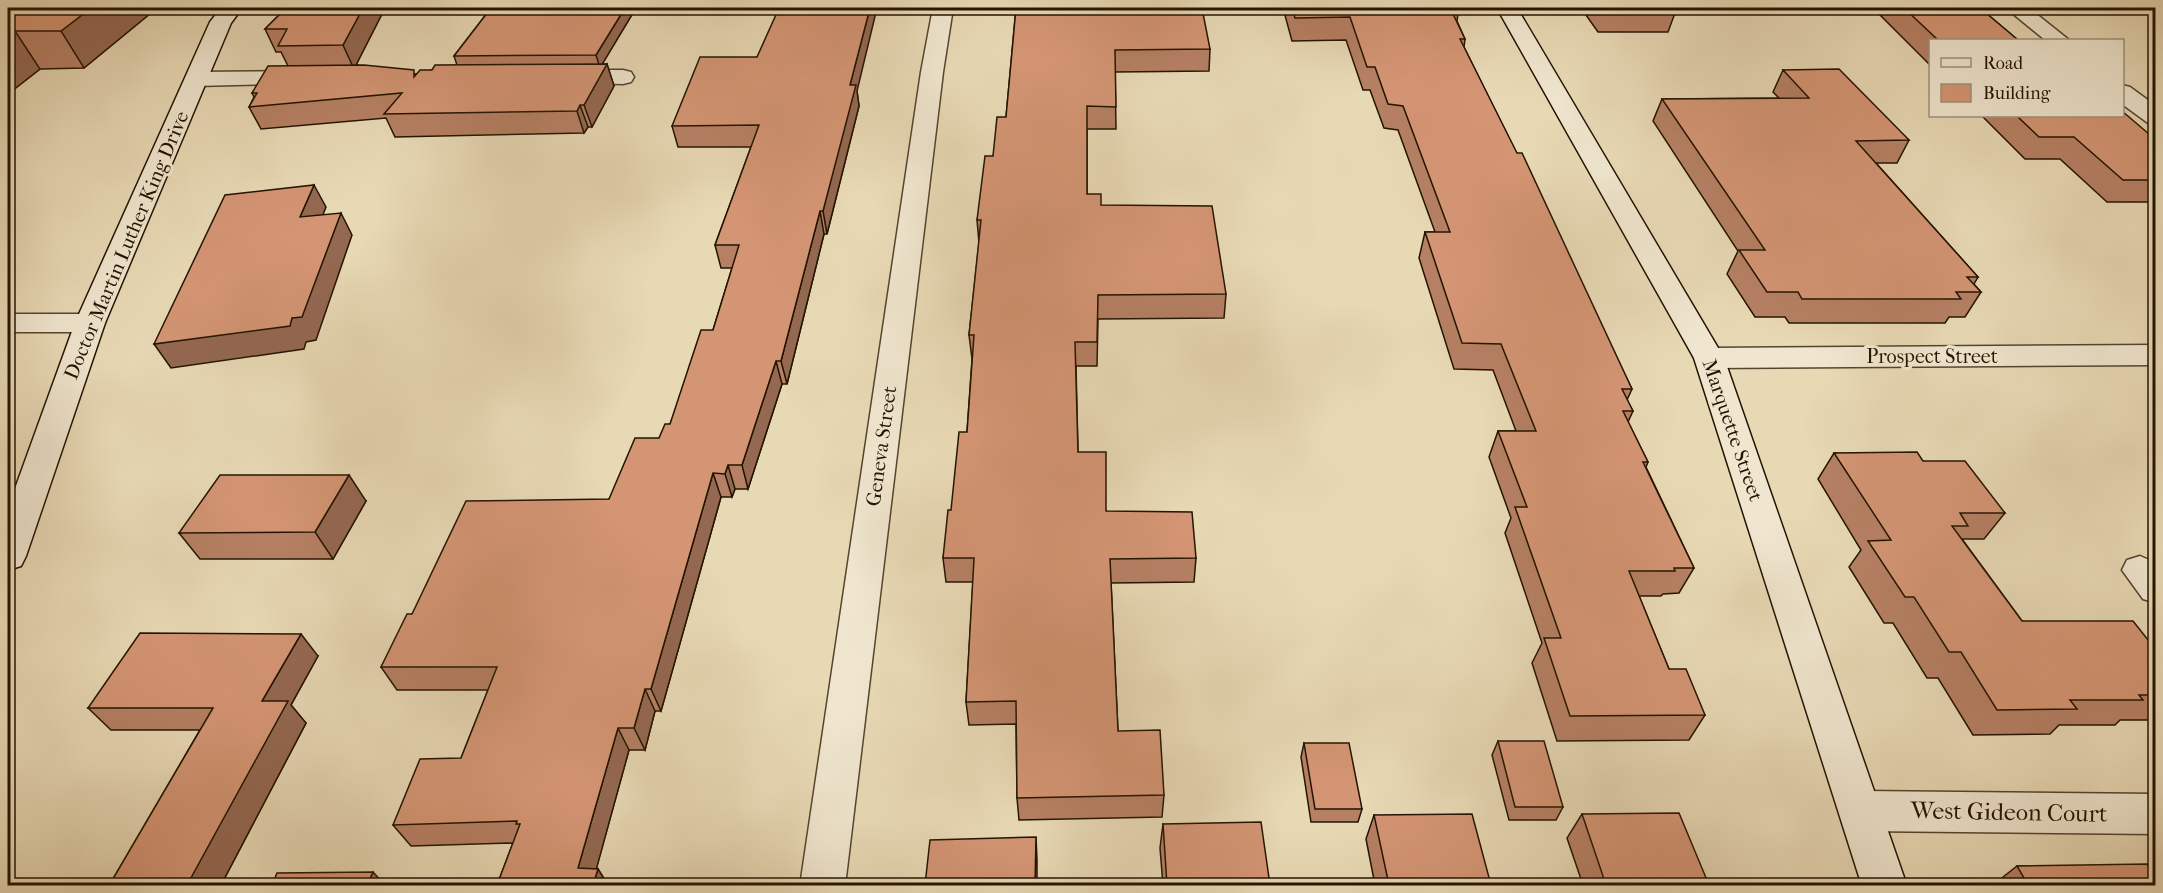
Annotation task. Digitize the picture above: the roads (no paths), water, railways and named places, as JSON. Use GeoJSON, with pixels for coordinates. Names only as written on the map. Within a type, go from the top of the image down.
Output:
{"type":"FeatureCollection","features":[{"type":"Feature","properties":{"kind":"street","name":"Doctor Martin Luther King Drive"},"geometry":{"type":"LineString","coordinates":[[8,556],[90,323],[221,22],[232,8]]}},
{"type":"Feature","properties":{"kind":"street","name":"Geneva Street"},"geometry":{"type":"LineString","coordinates":[[822,885],[930,84],[943,8]]}},
{"type":"Feature","properties":{"kind":"street","name":"Marquette Street"},"geometry":{"type":"LineString","coordinates":[[1507,8],[1709,358],[1885,885]]}},
{"type":"Feature","properties":{"kind":"street"},"geometry":{"type":"LineString","coordinates":[[2016,8],[2057,39]]}},
{"type":"Feature","properties":{"kind":"street"},"geometry":{"type":"LineString","coordinates":[[540,78],[623,77]]}},
{"type":"Feature","properties":{"kind":"street"},"geometry":{"type":"LineString","coordinates":[[196,79],[327,78]]}},
{"type":"Feature","properties":{"kind":"street"},"geometry":{"type":"LineString","coordinates":[[2124,94],[2156,118]]}},
{"type":"Feature","properties":{"kind":"street"},"geometry":{"type":"LineString","coordinates":[[8,323],[90,323]]}},
{"type":"Feature","properties":{"kind":"street","name":"Prospect Street"},"geometry":{"type":"LineString","coordinates":[[1709,358],[2156,355]]}},
{"type":"Feature","properties":{"kind":"street","name":"West Gideon Court"},"geometry":{"type":"LineString","coordinates":[[1862,811],[2156,814]]}}]}
